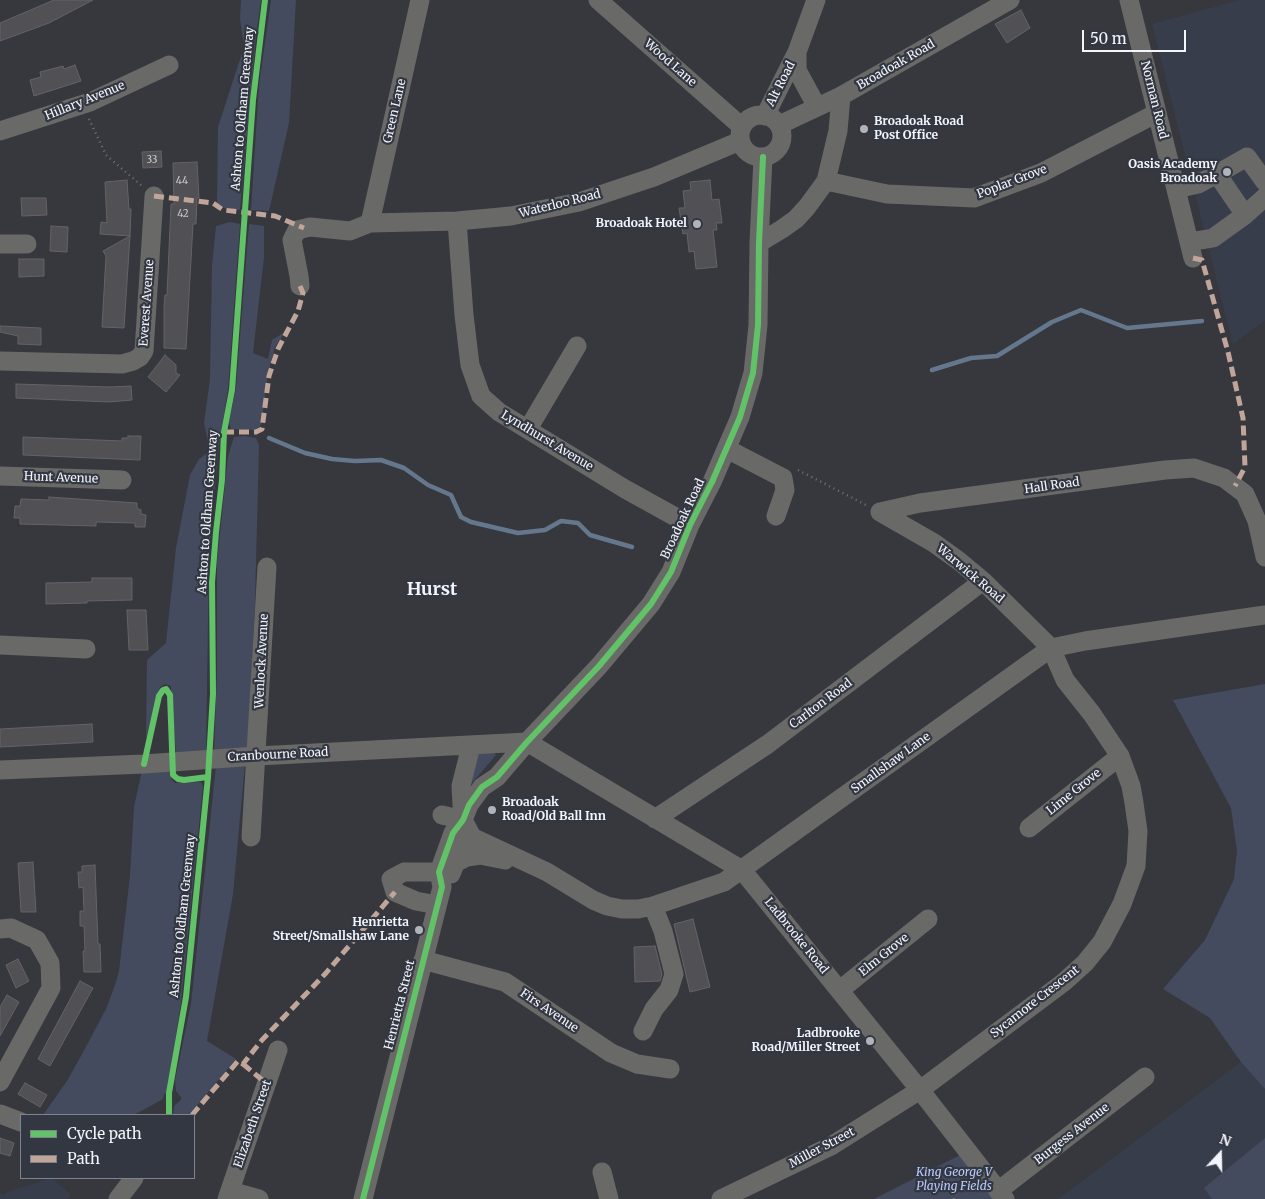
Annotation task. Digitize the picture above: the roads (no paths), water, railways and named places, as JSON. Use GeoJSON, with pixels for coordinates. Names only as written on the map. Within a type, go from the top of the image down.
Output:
{"type":"FeatureCollection","features":[{"type":"Feature","properties":{"kind":"street","name":"Green Lane"},"geometry":{"type":"LineString","coordinates":[[370,223],[420,0]]}},
{"type":"Feature","properties":{"kind":"street","name":"Wood Lane"},"geometry":{"type":"LineString","coordinates":[[598,0],[741,134]]}},
{"type":"Feature","properties":{"kind":"street","name":"Alt Road"},"geometry":{"type":"LineString","coordinates":[[772,120],[816,0]]}},
{"type":"Feature","properties":{"kind":"street","name":"Broadoak Road"},"geometry":{"type":"LineString","coordinates":[[772,120],[816,107],[841,96],[1010,0]]}},
{"type":"Feature","properties":{"kind":"street","name":"Norman Road"},"geometry":{"type":"LineString","coordinates":[[1129,0],[1191,250],[1213,238],[1245,215]]}},
{"type":"Feature","properties":{"kind":"street","name":"Alt Road"},"geometry":{"type":"LineString","coordinates":[[797,52],[797,70],[816,107]]}},
{"type":"Feature","properties":{"kind":"street","name":"Hillary Avenue"},"geometry":{"type":"LineString","coordinates":[[0,131],[83,104],[169,65]]}},
{"type":"Feature","properties":{"kind":"street"},"geometry":{"type":"LineString","coordinates":[[759,243],[796,219],[826,181],[837,140],[841,96]]}},
{"type":"Feature","properties":{"kind":"street","name":"Poplar Grove"},"geometry":{"type":"LineString","coordinates":[[826,181],[887,194],[974,198],[1041,173],[1157,113]]}},
{"type":"Feature","properties":{"kind":"street"},"geometry":{"type":"LineString","coordinates":[[752,117],[772,120],[782,132],[780,146],[770,156],[763,158],[746,152],[741,134],[752,117]]}},
{"type":"Feature","properties":{"kind":"street","name":"Waterloo Road"},"geometry":{"type":"LineString","coordinates":[[300,286],[292,240],[297,230],[310,227],[350,231],[370,223],[457,222],[511,216],[579,202],[654,177],[741,134]]}},
{"type":"Feature","properties":{"kind":"street"},"geometry":{"type":"LineString","coordinates":[[1176,189],[1198,184],[1247,157],[1265,182]]}},
{"type":"Feature","properties":{"kind":"street","name":"Broadoak Road"},"geometry":{"type":"LineString","coordinates":[[463,820],[469,805],[482,787],[497,777],[527,742],[599,666],[650,604],[671,572],[690,525],[727,449],[740,417],[753,372],[758,325],[763,158]]}},
{"type":"Feature","properties":{"kind":"street"},"geometry":{"type":"LineString","coordinates":[[1217,174],[1245,215],[1265,197]]}},
{"type":"Feature","properties":{"kind":"street","name":"Everest Avenue"},"geometry":{"type":"LineString","coordinates":[[0,361],[122,364],[140,357],[144,351],[154,196]]}},
{"type":"Feature","properties":{"kind":"street","name":"Lyndhurst Avenue"},"geometry":{"type":"LineString","coordinates":[[457,222],[470,365],[481,396],[498,412],[625,489],[690,525]]}},
{"type":"Feature","properties":{"kind":"street"},"geometry":{"type":"LineString","coordinates":[[0,244],[27,244]]}},
{"type":"Feature","properties":{"kind":"street"},"geometry":{"type":"LineString","coordinates":[[528,429],[576,346]]}},
{"type":"Feature","properties":{"kind":"street"},"geometry":{"type":"LineString","coordinates":[[727,449],[784,478],[785,490],[776,516]]}},
{"type":"Feature","properties":{"kind":"street","name":"Hall Road"},"geometry":{"type":"LineString","coordinates":[[880,512],[920,504],[1165,470],[1194,468],[1224,478],[1245,494],[1257,521],[1265,557]]}},
{"type":"Feature","properties":{"kind":"street","name":"Hunt Avenue"},"geometry":{"type":"LineString","coordinates":[[0,476],[122,480]]}},
{"type":"Feature","properties":{"kind":"street","name":"Warwick Road"},"geometry":{"type":"LineString","coordinates":[[880,512],[934,543],[983,581],[1051,648]]}},
{"type":"Feature","properties":{"kind":"street","name":"Wenlock Avenue"},"geometry":{"type":"LineString","coordinates":[[251,837],[253,756],[267,567]]}},
{"type":"Feature","properties":{"kind":"street","name":"Carlton Road"},"geometry":{"type":"LineString","coordinates":[[655,819],[768,744],[983,581]]}},
{"type":"Feature","properties":{"kind":"street","name":"Smallshaw Lane"},"geometry":{"type":"LineString","coordinates":[[463,820],[472,837],[530,864],[607,906],[622,909],[638,909],[653,906],[724,882],[1051,648],[1086,641],[1265,615]]}},
{"type":"Feature","properties":{"kind":"street"},"geometry":{"type":"LineString","coordinates":[[0,645],[86,649]]}},
{"type":"Feature","properties":{"kind":"street","name":"Sycamore Crescent"},"geometry":{"type":"LineString","coordinates":[[920,1090],[1064,982],[1085,963],[1102,942],[1122,904],[1136,866],[1138,830],[1131,786],[1120,756],[1092,714],[1065,680],[1051,648]]}},
{"type":"Feature","properties":{"kind":"street","name":"Cranbourne Road"},"geometry":{"type":"LineString","coordinates":[[0,770],[527,742]]}},
{"type":"Feature","properties":{"kind":"street","name":"Ladbrooke Road"},"geometry":{"type":"LineString","coordinates":[[527,742],[742,870],[920,1090],[1001,1195]]}},
{"type":"Feature","properties":{"kind":"street"},"geometry":{"type":"LineString","coordinates":[[442,815],[463,820],[461,786],[471,746]]}},
{"type":"Feature","properties":{"kind":"street","name":"Lime Grove"},"geometry":{"type":"LineString","coordinates":[[1029,828],[1120,756]]}},
{"type":"Feature","properties":{"kind":"street","name":"Henrietta Street"},"geometry":{"type":"LineString","coordinates":[[363,1199],[424,960],[453,833],[463,820]]}},
{"type":"Feature","properties":{"kind":"street","name":"Smallshaw Lane"},"geometry":{"type":"LineString","coordinates":[[443,877],[467,857],[480,855],[530,864]]}},
{"type":"Feature","properties":{"kind":"street"},"geometry":{"type":"LineString","coordinates":[[643,1032],[654,1009],[669,990],[674,974],[663,931],[653,906]]}},
{"type":"Feature","properties":{"kind":"street","name":"Elm Grove"},"geometry":{"type":"LineString","coordinates":[[840,990],[928,919]]}},
{"type":"Feature","properties":{"kind":"street"},"geometry":{"type":"LineString","coordinates":[[0,929],[11,928],[37,940],[50,963],[51,988],[0,1082]]}},
{"type":"Feature","properties":{"kind":"street","name":"Firs Avenue"},"geometry":{"type":"LineString","coordinates":[[424,960],[506,982],[611,1053],[637,1064],[670,1069]]}},
{"type":"Feature","properties":{"kind":"street","name":"Elizabeth Street"},"geometry":{"type":"LineString","coordinates":[[229,1195],[278,1050]]}},
{"type":"Feature","properties":{"kind":"street","name":"Burgess Avenue"},"geometry":{"type":"LineString","coordinates":[[1001,1195],[1145,1077]]}},
{"type":"Feature","properties":{"kind":"street","name":"Miller Street"},"geometry":{"type":"LineString","coordinates":[[721,1199],[831,1146],[920,1090]]}},
{"type":"Feature","properties":{"kind":"street"},"geometry":{"type":"LineString","coordinates":[[0,1114],[20,1122]]}},
{"type":"Feature","properties":{"kind":"street"},"geometry":{"type":"LineString","coordinates":[[602,1172],[609,1199]]}},
{"type":"Feature","properties":{"kind":"street"},"geometry":{"type":"LineString","coordinates":[[118,1199],[133,1179]]}},
{"type":"Feature","properties":{"kind":"street"},"geometry":{"type":"LineString","coordinates":[[229,1195],[259,1199]]}},
{"type":"Feature","properties":{"kind":"waterway"},"geometry":{"type":"LineString","coordinates":[[932,370],[971,358],[997,356],[1052,322],[1081,310],[1127,328],[1202,321]]}},
{"type":"Feature","properties":{"kind":"waterway"},"geometry":{"type":"LineString","coordinates":[[269,438],[305,453],[332,459],[355,461],[381,460],[404,468],[428,485],[451,495],[461,517],[471,522],[518,533],[545,530],[561,521],[578,523],[590,535],[632,547]]}},
{"type":"Feature","properties":{"kind":"place","name":"Broadoak Road Post Office"},"geometry":{"type":"Point","coordinates":[864,129]}},
{"type":"Feature","properties":{"kind":"place","name":"Oasis Academy Broadoak"},"geometry":{"type":"Point","coordinates":[1227,172]}},
{"type":"Feature","properties":{"kind":"place","name":"Broadoak Hotel"},"geometry":{"type":"Point","coordinates":[697,224]}},
{"type":"Feature","properties":{"kind":"place","name":"Broadoak Road/Old Ball Inn"},"geometry":{"type":"Point","coordinates":[492,810]}},
{"type":"Feature","properties":{"kind":"place","name":"Henrietta Street/Smallshaw Lane"},"geometry":{"type":"Point","coordinates":[419,930]}},
{"type":"Feature","properties":{"kind":"place","name":"Ladbrooke Road/Miller Street"},"geometry":{"type":"Point","coordinates":[870,1041]}},
{"type":"Feature","properties":{"kind":"district","name":"Hurst"},"geometry":{"type":"Point","coordinates":[432,590]}},
{"type":"Feature","properties":{"kind":"park label","name":"King George V Playing Fields"},"geometry":{"type":"Point","coordinates":[954,1180]}}]}
